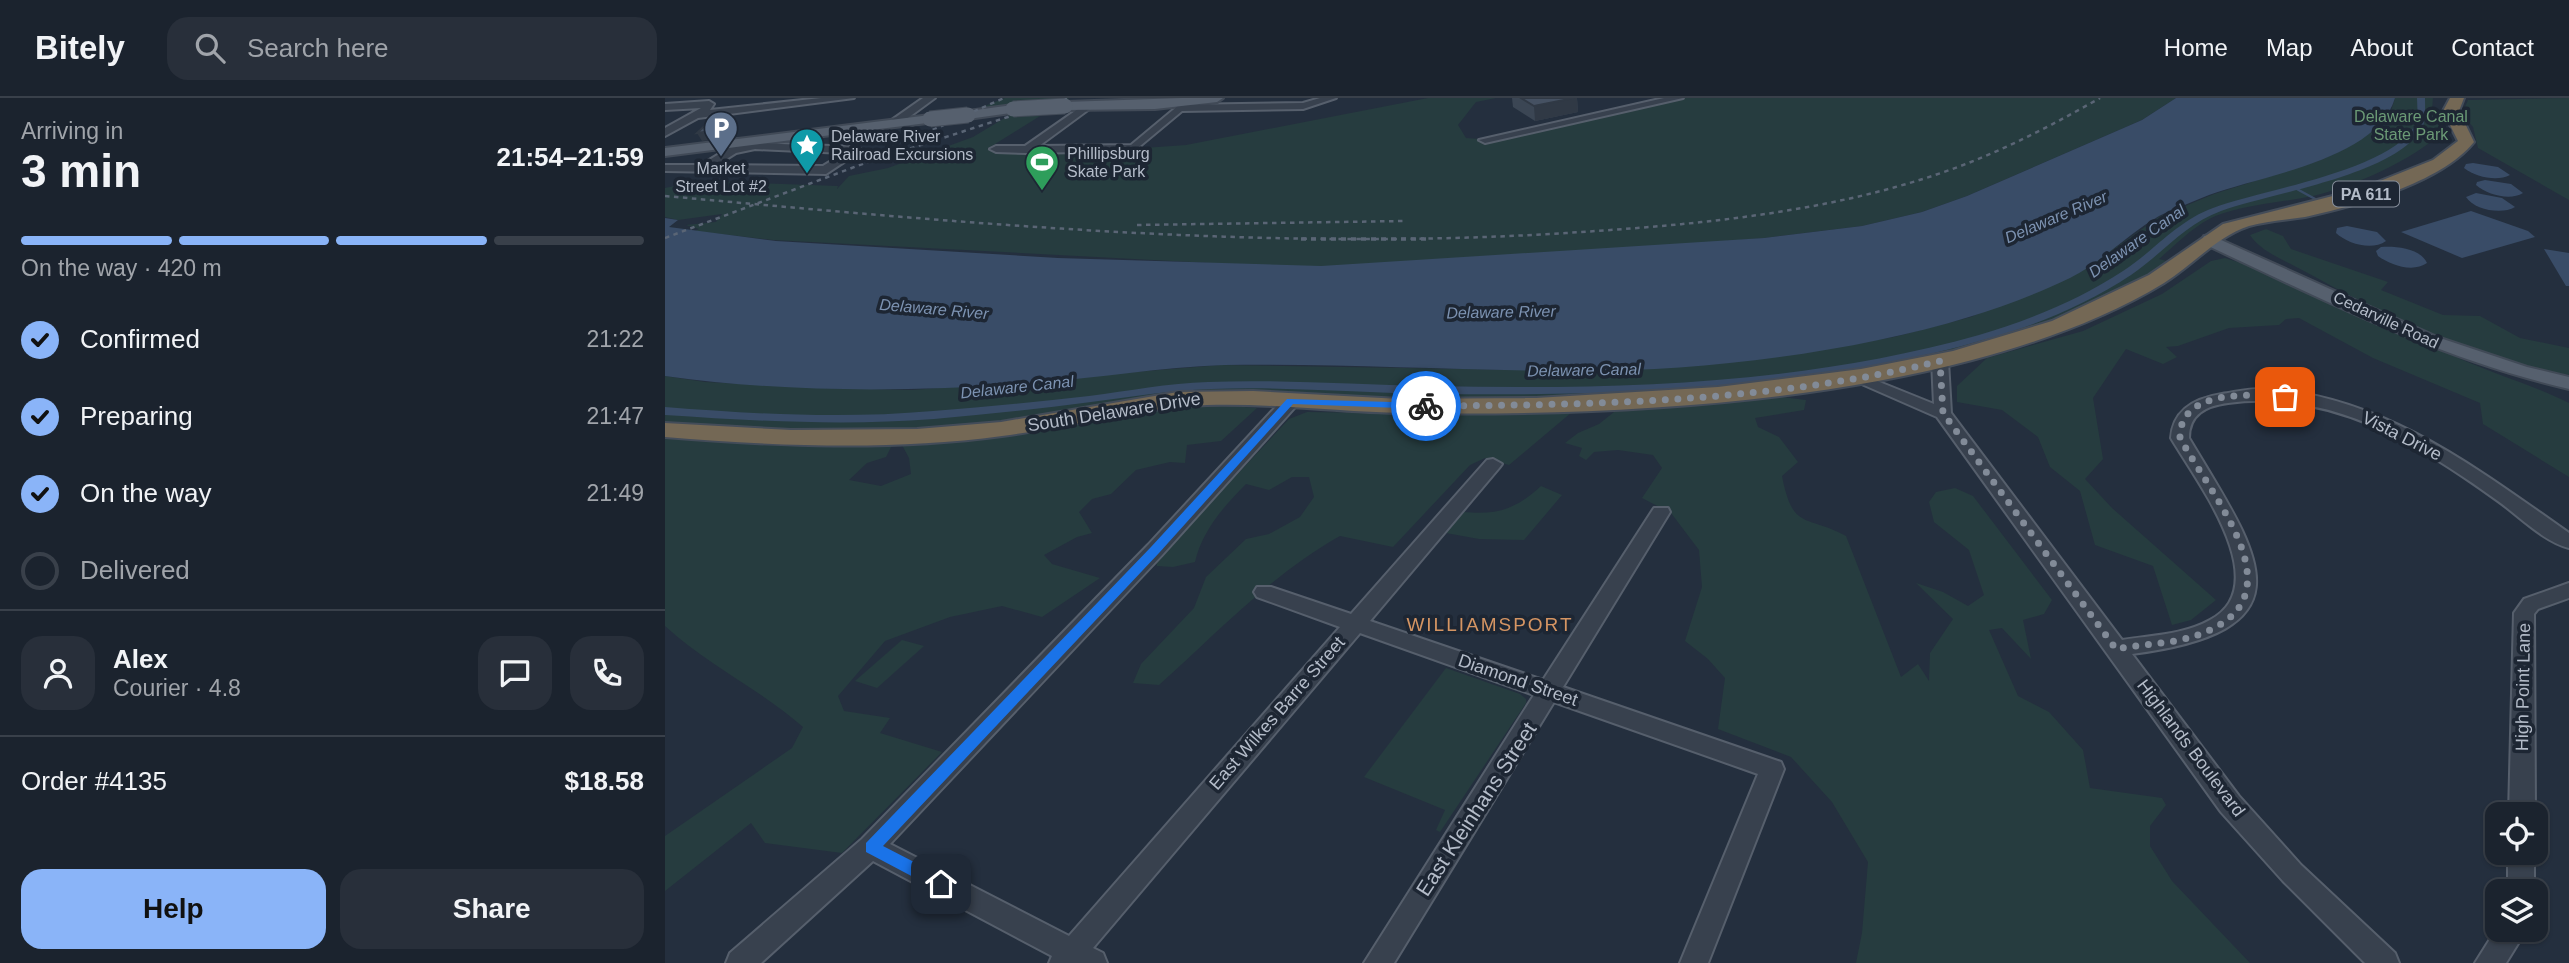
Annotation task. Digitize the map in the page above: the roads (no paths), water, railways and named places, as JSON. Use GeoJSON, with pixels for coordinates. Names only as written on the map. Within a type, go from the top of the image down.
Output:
{"type":"FeatureCollection","features":[{"type":"Feature","properties":{"kind":"highway","name":"South Delaware Drive"},"geometry":{"type":"LineString","coordinates":[[665,430],[811,440],[888,439],[1017,427],[1169,400],[1225,397],[1403,406],[1601,403],[1692,397],[1856,378],[1940,361],[2039,334],[2096,312],[2162,275],[2210,240],[2241,223],[2306,211],[2362,195],[2454,156],[2466,142],[2451,111],[2457,98]]}},
{"type":"Feature","properties":{"kind":"main road"},"geometry":{"type":"LineString","coordinates":[[665,152],[756,144],[1013,110],[1088,105],[1202,104],[1217,98]]}},
{"type":"Feature","properties":{"kind":"main road","name":"Cedarville Road"},"geometry":{"type":"LineString","coordinates":[[2210,240],[2457,352],[2516,371],[2569,383]]}},
{"type":"Feature","properties":{"kind":"street"},"geometry":{"type":"LineString","coordinates":[[665,133],[732,98]]}},
{"type":"Feature","properties":{"kind":"street"},"geometry":{"type":"LineString","coordinates":[[665,121],[849,98]]}},
{"type":"Feature","properties":{"kind":"street"},"geometry":{"type":"LineString","coordinates":[[893,124],[930,98]]}},
{"type":"Feature","properties":{"kind":"street"},"geometry":{"type":"LineString","coordinates":[[996,149],[1134,148],[1177,109],[1202,104],[1303,106],[1331,98]]}},
{"type":"Feature","properties":{"kind":"street"},"geometry":{"type":"LineString","coordinates":[[1485,140],[1678,98]]}},
{"type":"Feature","properties":{"kind":"street"},"geometry":{"type":"LineString","coordinates":[[665,107],[716,104]]}},
{"type":"Feature","properties":{"kind":"street"},"geometry":{"type":"LineString","coordinates":[[1027,150],[1088,105]]}},
{"type":"Feature","properties":{"kind":"street"},"geometry":{"type":"LineString","coordinates":[[667,168],[826,170],[856,150],[756,144],[733,150],[704,168]]}},
{"type":"Feature","properties":{"kind":"street"},"geometry":{"type":"LineString","coordinates":[[1856,378],[1943,413],[1940,361]]}},
{"type":"Feature","properties":{"kind":"street","name":"Vista Drive"},"geometry":{"type":"LineString","coordinates":[[2116,649],[2180,640],[2229,620],[2239,607],[2246,590],[2245,553],[2239,535],[2180,438],[2182,419],[2200,405],[2213,401],[2260,395],[2309,400],[2356,412],[2427,446],[2569,542]]}},
{"type":"Feature","properties":{"kind":"street"},"geometry":{"type":"LineString","coordinates":[[740,963],[871,847],[1155,550],[1291,401]]}},
{"type":"Feature","properties":{"kind":"street","name":"Highlands Boulevard"},"geometry":{"type":"LineString","coordinates":[[1943,413],[2230,804],[2291,873],[2385,963]]}},
{"type":"Feature","properties":{"kind":"street","name":"East Wilkes Barre Street"},"geometry":{"type":"LineString","coordinates":[[1076,960],[1353,624],[1493,464]]}},
{"type":"Feature","properties":{"kind":"street","name":"East Kleinhans Street"},"geometry":{"type":"LineString","coordinates":[[1378,963],[1551,692],[1661,512]]}},
{"type":"Feature","properties":{"kind":"street","name":"High Point Lane"},"geometry":{"type":"LineString","coordinates":[[2522,802],[2524,613],[2531,604],[2569,590]]}},
{"type":"Feature","properties":{"kind":"street","name":"Diamond Street"},"geometry":{"type":"LineString","coordinates":[[1264,592],[1772,769],[1694,963]]}},
{"type":"Feature","properties":{"kind":"street"},"geometry":{"type":"LineString","coordinates":[[871,847],[1076,960]]}},
{"type":"Feature","properties":{"kind":"street"},"geometry":{"type":"LineString","coordinates":[[2489,963],[2504,942]]}},
{"type":"Feature","properties":{"kind":"water","name":"Delaware River"},"geometry":{"type":"Polygon","coordinates":[[[2176,98],[2395,98],[2384,119],[2366,136],[2342,151],[2286,172],[2209,195],[2165,213],[2093,264],[2058,284],[1969,317],[1878,340],[1829,349],[1729,363],[1631,370],[1540,371],[1224,365],[1035,383],[942,388],[803,388],[665,376],[665,218],[678,220],[669,227],[776,241],[1058,258],[1321,266],[1764,238],[1862,226],[1922,212],[1967,196],[2142,120],[2176,98]]]}},
{"type":"Feature","properties":{"kind":"water"},"geometry":{"type":"Polygon","coordinates":[[[2466,164],[2498,167],[2510,175],[2487,178],[2464,168],[2466,164]]]}},
{"type":"Feature","properties":{"kind":"water"},"geometry":{"type":"Polygon","coordinates":[[[2485,180],[2511,184],[2523,193],[2512,197],[2493,194],[2476,185],[2477,182],[2485,180]]]}},
{"type":"Feature","properties":{"kind":"water"},"geometry":{"type":"Polygon","coordinates":[[[2476,193],[2502,198],[2515,207],[2503,211],[2482,208],[2466,197],[2476,193]]]}},
{"type":"Feature","properties":{"kind":"water"},"geometry":{"type":"Polygon","coordinates":[[[2471,211],[2528,231],[2535,237],[2462,258],[2401,232],[2471,211]]]}},
{"type":"Feature","properties":{"kind":"water"},"geometry":{"type":"Polygon","coordinates":[[[2347,226],[2377,232],[2386,241],[2374,246],[2353,243],[2336,233],[2337,228],[2347,226]]]}},
{"type":"Feature","properties":{"kind":"water"},"geometry":{"type":"Polygon","coordinates":[[[2381,247],[2413,251],[2427,263],[2409,268],[2395,265],[2378,256],[2376,251],[2381,247]]]}},
{"type":"Feature","properties":{"kind":"water"},"geometry":{"type":"Polygon","coordinates":[[[2544,249],[2569,253],[2569,286],[2566,286],[2544,249]]]}},
{"type":"Feature","properties":{"kind":"waterway","name":"Delaware Canal"},"geometry":{"type":"LineString","coordinates":[[665,411],[866,419],[933,415],[1195,386],[1571,390],[1710,384],[1848,368],[1983,337],[2021,325],[2075,302],[2127,273],[2179,230],[2203,215],[2327,178],[2385,155],[2406,141],[2419,125],[2421,98]]}},
{"type":"Feature","properties":{"kind":"waterway"},"geometry":{"type":"LineString","coordinates":[[2295,188],[2317,200]]}},
{"type":"Feature","properties":{"kind":"railway"},"geometry":{"type":"LineString","coordinates":[[908,141],[1004,98]]}},
{"type":"Feature","properties":{"kind":"railway"},"geometry":{"type":"LineString","coordinates":[[756,204],[865,163],[1067,98]]}},
{"type":"Feature","properties":{"kind":"railway"},"geometry":{"type":"LineString","coordinates":[[1340,239],[1453,238],[1613,230],[1803,208],[1896,187],[1962,166],[2002,149],[2100,98]]}},
{"type":"Feature","properties":{"kind":"railway"},"geometry":{"type":"LineString","coordinates":[[665,196],[756,204]]}},
{"type":"Feature","properties":{"kind":"railway"},"geometry":{"type":"LineString","coordinates":[[665,238],[756,204]]}},
{"type":"Feature","properties":{"kind":"railway"},"geometry":{"type":"LineString","coordinates":[[756,204],[1115,232],[1340,239]]}},
{"type":"Feature","properties":{"kind":"railway"},"geometry":{"type":"LineString","coordinates":[[1137,225],[1404,221]]}},
{"type":"Feature","properties":{"kind":"railway"},"geometry":{"type":"LineString","coordinates":[[1301,239],[1340,239]]}},
{"type":"Feature","properties":{"kind":"railway"},"geometry":{"type":"LineString","coordinates":[[1340,239],[1429,239]]}},
{"type":"Feature","properties":{"kind":"place","name":"Market Street Lot #2"},"geometry":{"type":"Point","coordinates":[721,158]}},
{"type":"Feature","properties":{"kind":"place","name":"Delaware River Railroad Excursions"},"geometry":{"type":"Point","coordinates":[807,175]}},
{"type":"Feature","properties":{"kind":"place","name":"Phillipsburg Skate Park"},"geometry":{"type":"Point","coordinates":[1042,192]}},
{"type":"Feature","properties":{"kind":"district","name":"WILLIAMSPORT"},"geometry":{"type":"Point","coordinates":[1490,624]}},
{"type":"Feature","properties":{"kind":"park label","name":"Delaware Canal State Park"},"geometry":{"type":"Point","coordinates":[2411,125]}}]}
